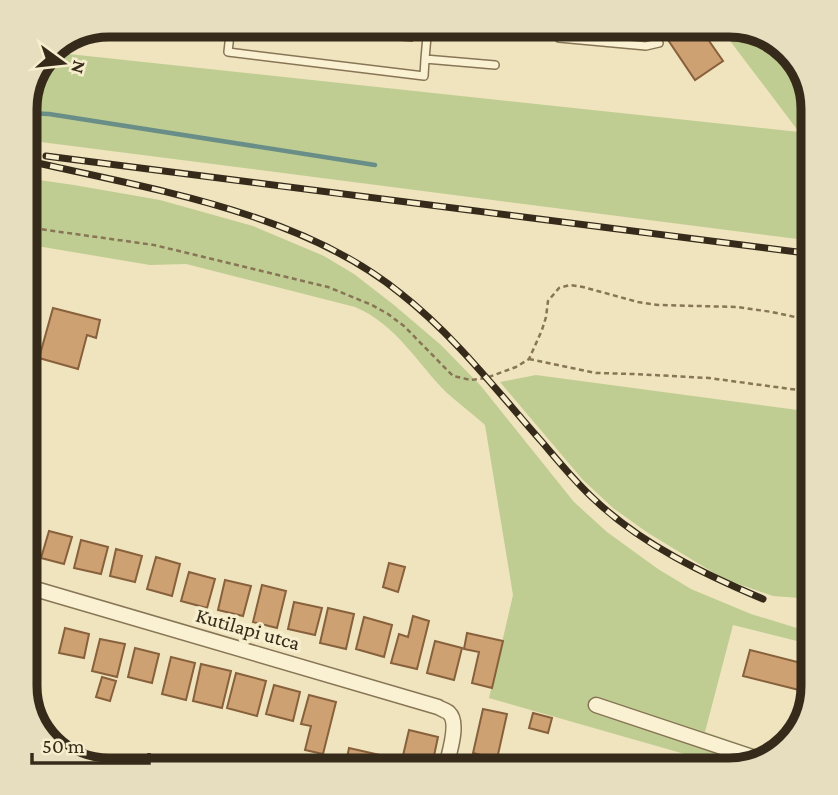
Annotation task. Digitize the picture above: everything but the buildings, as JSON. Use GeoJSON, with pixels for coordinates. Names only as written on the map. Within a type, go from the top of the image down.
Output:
{"type":"FeatureCollection","features":[{"type":"Feature","properties":{"kind":"street","name":"Kutilapi utca"},"geometry":{"type":"LineString","coordinates":[[37,590],[438,707],[449,712],[454,720],[448,758]]}},
{"type":"Feature","properties":{"kind":"street"},"geometry":{"type":"LineString","coordinates":[[596,705],[746,756]]}},
{"type":"Feature","properties":{"kind":"lane"},"geometry":{"type":"LineString","coordinates":[[230,37],[229,52],[424,76],[428,37]]}},
{"type":"Feature","properties":{"kind":"lane"},"geometry":{"type":"LineString","coordinates":[[559,37],[646,47],[659,43]]}},
{"type":"Feature","properties":{"kind":"lane"},"geometry":{"type":"LineString","coordinates":[[425,59],[495,65]]}},
{"type":"Feature","properties":{"kind":"path"},"geometry":{"type":"LineString","coordinates":[[37,229],[154,245],[328,287],[388,314],[404,326],[453,376],[471,380],[486,378],[529,359],[542,330],[548,300],[559,288],[570,285],[658,305],[738,307],[801,318]]}},
{"type":"Feature","properties":{"kind":"path"},"geometry":{"type":"LineString","coordinates":[[529,359],[596,373],[709,378],[801,390]]}},
{"type":"Feature","properties":{"kind":"green space"},"geometry":{"type":"Polygon","coordinates":[[[727,37],[757,42],[769,49],[780,58],[796,81],[801,104],[801,239],[37,142],[37,104],[42,81],[64,53],[799,132],[727,37]]]}},
{"type":"Feature","properties":{"kind":"green space"},"geometry":{"type":"Polygon","coordinates":[[[37,180],[160,200],[253,226],[324,256],[354,274],[394,305],[441,345],[481,386],[574,502],[607,532],[691,589],[751,614],[801,629],[801,642],[733,625],[705,732],[761,751],[743,757],[699,758],[489,698],[513,595],[485,425],[447,393],[382,323],[355,307],[186,264],[150,265],[37,246],[37,180]]]}},
{"type":"Feature","properties":{"kind":"green space"},"geometry":{"type":"Polygon","coordinates":[[[536,375],[801,410],[801,598],[773,596],[724,579],[648,533],[613,508],[583,480],[500,382],[536,375]]]}},
{"type":"Feature","properties":{"kind":"waterway"},"geometry":{"type":"LineString","coordinates":[[37,114],[375,165]]}},
{"type":"Feature","properties":{"kind":"railway"},"geometry":{"type":"LineString","coordinates":[[46,156],[801,252]]}},
{"type":"Feature","properties":{"kind":"railway"},"geometry":{"type":"LineString","coordinates":[[37,163],[172,193],[221,207],[316,242],[360,265],[400,293],[439,327],[575,480],[614,517],[675,557],[763,599]]}}]}
